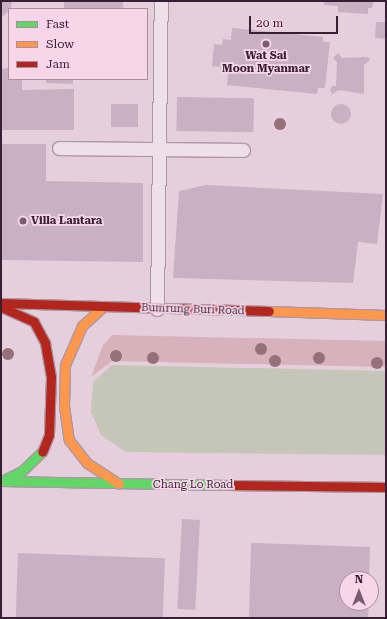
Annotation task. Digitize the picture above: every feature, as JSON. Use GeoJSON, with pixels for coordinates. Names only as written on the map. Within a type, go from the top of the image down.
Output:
{"type":"FeatureCollection","features":[{"type":"Feature","properties":{"kind":"main road","name":"Bumrung Buri Road"},"geometry":{"type":"LineString","coordinates":[[1,303],[386,315]]}},
{"type":"Feature","properties":{"kind":"main road"},"geometry":{"type":"LineString","coordinates":[[104,306],[82,326],[65,365],[64,406],[69,440],[87,463],[119,484]]}},
{"type":"Feature","properties":{"kind":"main road"},"geometry":{"type":"LineString","coordinates":[[1,307],[34,322],[44,342],[51,377],[49,435],[42,453],[22,471],[1,481]]}},
{"type":"Feature","properties":{"kind":"main road","name":"Chang Lo Road"},"geometry":{"type":"LineString","coordinates":[[1,481],[386,487]]}},
{"type":"Feature","properties":{"kind":"lane"},"geometry":{"type":"LineString","coordinates":[[157,309],[161,1]]}},
{"type":"Feature","properties":{"kind":"lane"},"geometry":{"type":"LineString","coordinates":[[59,148],[244,150]]}},
{"type":"Feature","properties":{"kind":"shaded area"},"geometry":{"type":"Polygon","coordinates":[[[112,335],[386,341],[386,367],[112,361],[91,377],[103,345],[112,335]]]}},
{"type":"Feature","properties":{"kind":"shaded area"},"geometry":{"type":"Polygon","coordinates":[[[112,365],[386,371],[386,455],[126,452],[101,435],[91,412],[93,382],[112,365]]]}},
{"type":"Feature","properties":{"kind":"building"},"geometry":{"type":"Polygon","coordinates":[[[1,1],[12,1],[11,8],[8,8],[8,12],[1,18],[1,1]]]}},
{"type":"Feature","properties":{"kind":"building"},"geometry":{"type":"Polygon","coordinates":[[[64,1],[123,1],[123,8],[64,8],[64,1]]]}},
{"type":"Feature","properties":{"kind":"building"},"geometry":{"type":"Polygon","coordinates":[[[324,1],[374,1],[372,8],[368,8],[368,14],[338,12],[338,6],[324,5],[324,1]]]}},
{"type":"Feature","properties":{"kind":"building"},"geometry":{"type":"Polygon","coordinates":[[[376,22],[386,22],[386,39],[375,38],[376,22]]]}},
{"type":"Feature","properties":{"kind":"building"},"geometry":{"type":"Polygon","coordinates":[[[232,28],[323,37],[323,42],[330,42],[325,88],[318,88],[317,94],[227,85],[228,73],[220,73],[221,67],[212,66],[214,44],[222,45],[223,39],[231,40],[232,28]]]}},
{"type":"Feature","properties":{"kind":"building"},"geometry":{"type":"Polygon","coordinates":[[[338,53],[342,58],[368,57],[370,60],[364,65],[364,94],[339,90],[332,94],[330,90],[332,86],[336,86],[337,62],[333,58],[338,53]]]}},
{"type":"Feature","properties":{"kind":"building"},"geometry":{"type":"Polygon","coordinates":[[[8,68],[8,80],[22,80],[22,90],[74,89],[74,130],[1,130],[1,69],[8,68]]]}},
{"type":"Feature","properties":{"kind":"building"},"geometry":{"type":"Polygon","coordinates":[[[46,80],[73,80],[73,84],[46,83],[46,80]]]}},
{"type":"Feature","properties":{"kind":"building"},"geometry":{"type":"Polygon","coordinates":[[[177,97],[254,98],[253,132],[176,131],[177,97]]]}},
{"type":"Feature","properties":{"kind":"building"},"geometry":{"type":"Polygon","coordinates":[[[111,104],[138,104],[138,127],[111,127],[111,104]]]}},
{"type":"Feature","properties":{"kind":"building"},"geometry":{"type":"Polygon","coordinates":[[[341,104],[348,107],[351,114],[348,121],[341,124],[334,121],[331,114],[334,107],[341,104]]]}},
{"type":"Feature","properties":{"kind":"building"},"geometry":{"type":"Polygon","coordinates":[[[1,144],[46,144],[46,181],[143,183],[143,262],[1,260],[1,144]]]}},
{"type":"Feature","properties":{"kind":"building"},"geometry":{"type":"Polygon","coordinates":[[[206,185],[383,194],[377,244],[358,242],[353,283],[173,278],[179,191],[206,185]]]}},
{"type":"Feature","properties":{"kind":"building"},"geometry":{"type":"Polygon","coordinates":[[[182,519],[200,520],[195,610],[177,609],[182,519]]]}},
{"type":"Feature","properties":{"kind":"building"},"geometry":{"type":"Polygon","coordinates":[[[251,543],[370,547],[369,571],[339,571],[339,611],[368,611],[368,618],[249,618],[251,543]]]}},
{"type":"Feature","properties":{"kind":"building"},"geometry":{"type":"Polygon","coordinates":[[[18,553],[165,558],[163,618],[16,618],[18,553]]]}},
{"type":"Feature","properties":{"kind":"traffic: fast"},"geometry":{"type":"LineString","coordinates":[[2,481],[22,471],[42,452]]}},
{"type":"Feature","properties":{"kind":"traffic: fast"},"geometry":{"type":"LineString","coordinates":[[1,481],[228,485]]}},
{"type":"Feature","properties":{"kind":"traffic: slow"},"geometry":{"type":"LineString","coordinates":[[104,306],[82,326],[65,365],[64,406],[69,440],[87,463],[119,484]]}},
{"type":"Feature","properties":{"kind":"traffic: slow"},"geometry":{"type":"LineString","coordinates":[[269,311],[386,315]]}},
{"type":"Feature","properties":{"kind":"traffic: jam"},"geometry":{"type":"LineString","coordinates":[[1,303],[269,311]]}},
{"type":"Feature","properties":{"kind":"traffic: jam"},"geometry":{"type":"LineString","coordinates":[[1,307],[34,322],[45,343],[51,377],[49,435],[42,452]]}},
{"type":"Feature","properties":{"kind":"traffic: jam"},"geometry":{"type":"LineString","coordinates":[[228,485],[386,487]]}},
{"type":"Feature","properties":{"kind":"place","name":"Wat Sai Moon Myanmar"},"geometry":{"type":"Point","coordinates":[266,44]}},
{"type":"Feature","properties":{"kind":"place","name":"Villa Lantara"},"geometry":{"type":"Point","coordinates":[23,221]}}]}
